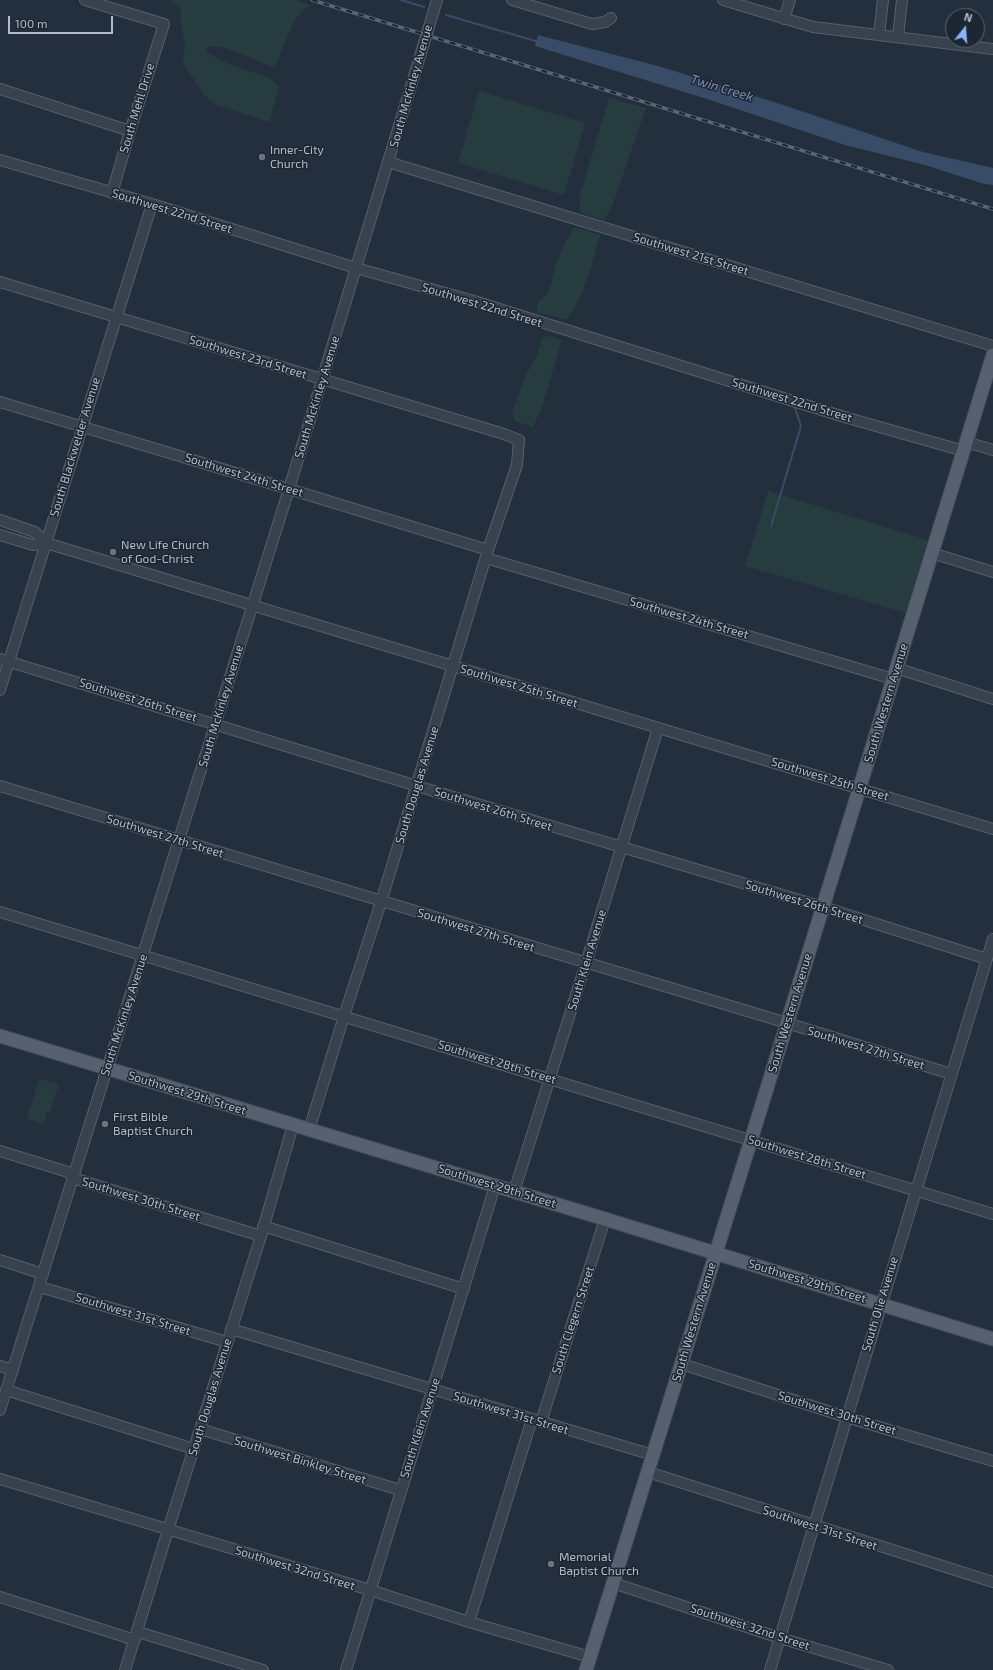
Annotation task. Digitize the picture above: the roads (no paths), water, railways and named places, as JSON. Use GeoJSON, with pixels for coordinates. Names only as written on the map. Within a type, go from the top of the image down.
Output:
{"type":"FeatureCollection","features":[{"type":"Feature","properties":{"kind":"main road","name":"South Western Avenue"},"geometry":{"type":"LineString","coordinates":[[586,1670],[682,1364],[993,355]]}},
{"type":"Feature","properties":{"kind":"main road","name":"Southwest 29th Street"},"geometry":{"type":"LineString","coordinates":[[0,1036],[605,1219],[993,1339]]}},
{"type":"Feature","properties":{"kind":"street","name":"South Mehl Drive"},"geometry":{"type":"LineString","coordinates":[[85,0],[164,24],[112,193]]}},
{"type":"Feature","properties":{"kind":"street","name":"South McKinley Avenue"},"geometry":{"type":"LineString","coordinates":[[0,1410],[44,1274],[106,1068],[144,956],[215,723],[289,489],[436,0]]}},
{"type":"Feature","properties":{"kind":"street"},"geometry":{"type":"LineString","coordinates":[[512,0],[592,24],[605,22],[611,18]]}},
{"type":"Feature","properties":{"kind":"street"},"geometry":{"type":"LineString","coordinates":[[723,0],[813,27],[993,49]]}},
{"type":"Feature","properties":{"kind":"street"},"geometry":{"type":"LineString","coordinates":[[784,18],[790,0]]}},
{"type":"Feature","properties":{"kind":"street"},"geometry":{"type":"LineString","coordinates":[[878,35],[883,0]]}},
{"type":"Feature","properties":{"kind":"street"},"geometry":{"type":"LineString","coordinates":[[898,38],[902,0]]}},
{"type":"Feature","properties":{"kind":"street"},"geometry":{"type":"LineString","coordinates":[[0,89],[130,131]]}},
{"type":"Feature","properties":{"kind":"street","name":"Southwest 22nd Street"},"geometry":{"type":"LineString","coordinates":[[0,160],[152,204],[356,268],[474,301],[834,414],[965,446],[993,450]]}},
{"type":"Feature","properties":{"kind":"street","name":"Southwest 21st Street"},"geometry":{"type":"LineString","coordinates":[[388,162],[993,346]]}},
{"type":"Feature","properties":{"kind":"street","name":"South Blackwelder Avenue"},"geometry":{"type":"LineString","coordinates":[[0,690],[4,660],[46,543],[81,426],[152,204]]}},
{"type":"Feature","properties":{"kind":"street","name":"Southwest 23rd Street"},"geometry":{"type":"LineString","coordinates":[[0,282],[504,434],[519,440]]}},
{"type":"Feature","properties":{"kind":"street","name":"Southwest 24th Street"},"geometry":{"type":"LineString","coordinates":[[0,402],[289,489],[487,554],[895,674],[993,699]]}},
{"type":"Feature","properties":{"kind":"street","name":"South Douglas Avenue"},"geometry":{"type":"LineString","coordinates":[[309,1130],[344,1016],[382,902],[487,554],[517,465],[519,440]]}},
{"type":"Feature","properties":{"kind":"street","name":"Southwest 25th Street"},"geometry":{"type":"LineString","coordinates":[[0,520],[35,532],[46,543]]}},
{"type":"Feature","properties":{"kind":"street","name":"Southwest 25th Street"},"geometry":{"type":"LineString","coordinates":[[0,536],[33,545],[46,543],[993,829]]}},
{"type":"Feature","properties":{"kind":"street"},"geometry":{"type":"LineString","coordinates":[[932,553],[993,572]]}},
{"type":"Feature","properties":{"kind":"street","name":"Southwest 26th Street"},"geometry":{"type":"LineString","coordinates":[[4,660],[215,723],[621,848],[823,907],[987,959]]}},
{"type":"Feature","properties":{"kind":"street","name":"South Klein Avenue"},"geometry":{"type":"LineString","coordinates":[[514,1192],[658,728]]}},
{"type":"Feature","properties":{"kind":"street","name":"Southwest 27th Street"},"geometry":{"type":"LineString","coordinates":[[0,786],[787,1023],[951,1074]]}},
{"type":"Feature","properties":{"kind":"street","name":"Southwest 28th Street"},"geometry":{"type":"LineString","coordinates":[[0,912],[993,1214]]}},
{"type":"Feature","properties":{"kind":"street","name":"South Olie Avenue"},"geometry":{"type":"LineString","coordinates":[[770,1670],[880,1304],[993,939]]}},
{"type":"Feature","properties":{"kind":"street","name":"South Douglas Avenue"},"geometry":{"type":"LineString","coordinates":[[125,1670],[262,1231],[293,1125]]}},
{"type":"Feature","properties":{"kind":"street","name":"Southwest 30th Street"},"geometry":{"type":"LineString","coordinates":[[0,1151],[68,1172],[73,1178],[464,1289]]}},
{"type":"Feature","properties":{"kind":"street","name":"South Klein Avenue"},"geometry":{"type":"LineString","coordinates":[[346,1670],[400,1490],[433,1390],[495,1186]]}},
{"type":"Feature","properties":{"kind":"street","name":"South Clegern Street"},"geometry":{"type":"LineString","coordinates":[[470,1622],[536,1420],[605,1219]]}},
{"type":"Feature","properties":{"kind":"street"},"geometry":{"type":"LineString","coordinates":[[0,1260],[44,1274]]}},
{"type":"Feature","properties":{"kind":"street","name":"Southwest 31st Street"},"geometry":{"type":"LineString","coordinates":[[40,1286],[227,1342]]}},
{"type":"Feature","properties":{"kind":"street","name":"Southwest 31st Street"},"geometry":{"type":"LineString","coordinates":[[231,1329],[653,1455]]}},
{"type":"Feature","properties":{"kind":"street","name":"Southwest 30th Street"},"geometry":{"type":"LineString","coordinates":[[682,1364],[846,1417],[993,1461]]}},
{"type":"Feature","properties":{"kind":"street"},"geometry":{"type":"LineString","coordinates":[[0,1366],[13,1370]]}},
{"type":"Feature","properties":{"kind":"street"},"geometry":{"type":"LineString","coordinates":[[6,1390],[194,1449]]}},
{"type":"Feature","properties":{"kind":"street","name":"Southwest Binkley Street"},"geometry":{"type":"LineString","coordinates":[[200,1429],[400,1490]]}},
{"type":"Feature","properties":{"kind":"street","name":"Southwest 31st Street"},"geometry":{"type":"LineString","coordinates":[[648,1472],[813,1526],[993,1582]]}},
{"type":"Feature","properties":{"kind":"street","name":"Southwest 32nd Street"},"geometry":{"type":"LineString","coordinates":[[0,1479],[590,1657]]}},
{"type":"Feature","properties":{"kind":"street","name":"Southwest 32nd Street"},"geometry":{"type":"LineString","coordinates":[[613,1583],[780,1638],[888,1670]]}},
{"type":"Feature","properties":{"kind":"street"},"geometry":{"type":"LineString","coordinates":[[0,1597],[136,1636],[263,1670]]}},
{"type":"Feature","properties":{"kind":"water"},"geometry":{"type":"Polygon","coordinates":[[[538,35],[658,66],[777,103],[923,152],[993,168],[993,185],[984,184],[925,165],[845,145],[707,99],[535,46],[538,35]]]}},
{"type":"Feature","properties":{"kind":"waterway","name":"Twin Creek"},"geometry":{"type":"LineString","coordinates":[[401,0],[424,7]]}},
{"type":"Feature","properties":{"kind":"waterway","name":"Twin Creek"},"geometry":{"type":"LineString","coordinates":[[446,15],[539,42]]}},
{"type":"Feature","properties":{"kind":"waterway"},"geometry":{"type":"LineString","coordinates":[[771,526],[801,426],[794,405]]}},
{"type":"Feature","properties":{"kind":"railway"},"geometry":{"type":"LineString","coordinates":[[312,0],[993,209]]}},
{"type":"Feature","properties":{"kind":"place","name":"Inner-City Church"},"geometry":{"type":"Point","coordinates":[262,157]}},
{"type":"Feature","properties":{"kind":"place","name":"New Life Church of God-Christ"},"geometry":{"type":"Point","coordinates":[113,552]}},
{"type":"Feature","properties":{"kind":"place","name":"First Bible Baptist Church"},"geometry":{"type":"Point","coordinates":[105,1124]}},
{"type":"Feature","properties":{"kind":"place","name":"Memorial Baptist Church"},"geometry":{"type":"Point","coordinates":[551,1564]}}]}
